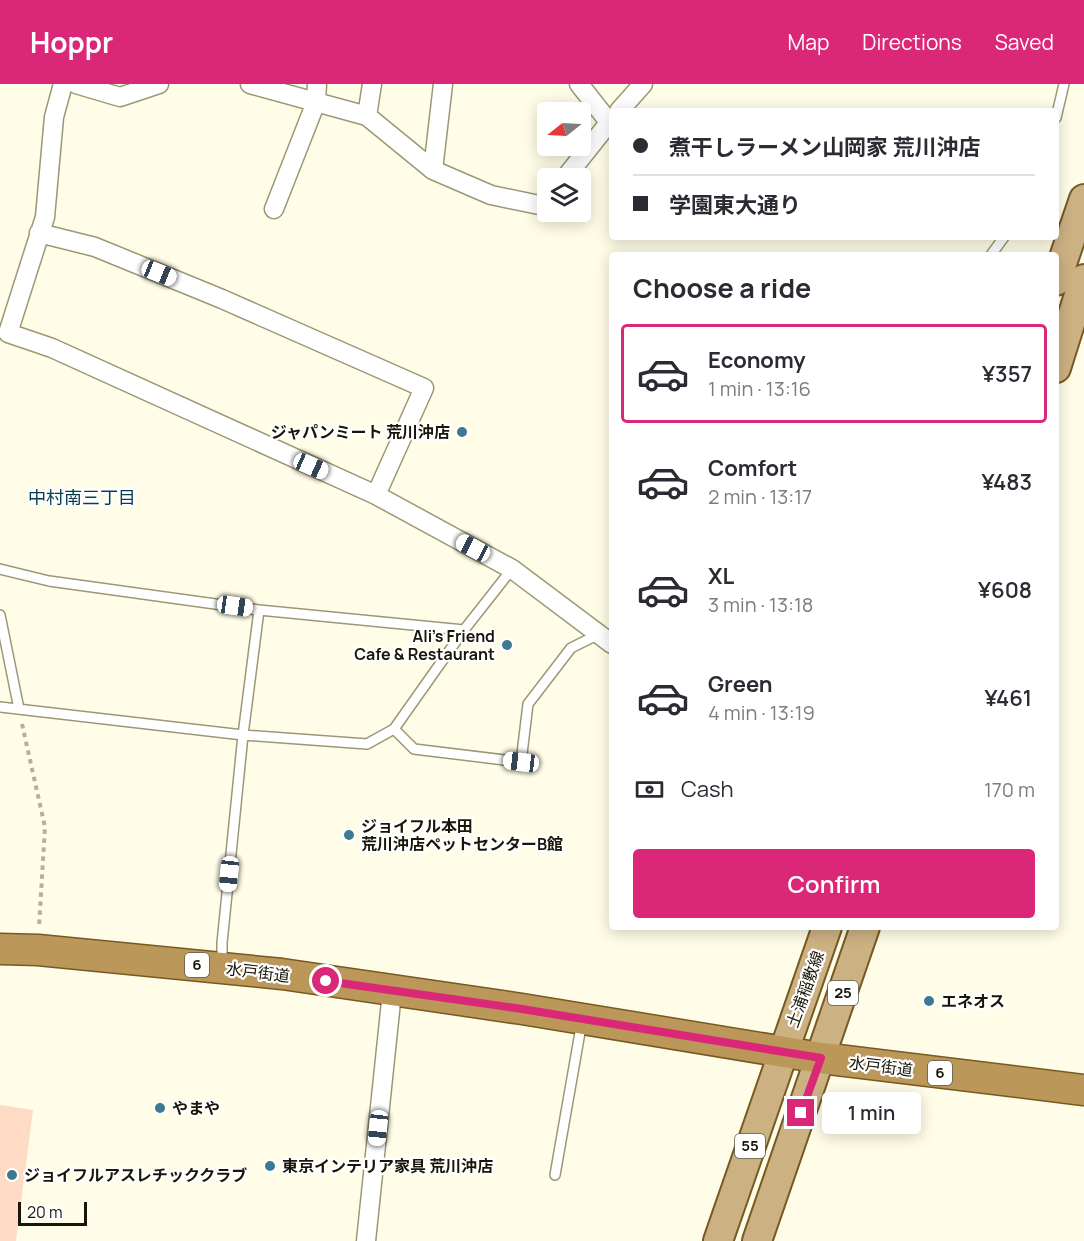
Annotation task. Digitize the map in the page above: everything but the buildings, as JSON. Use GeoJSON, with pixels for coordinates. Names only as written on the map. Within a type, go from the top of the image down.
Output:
{"type":"FeatureCollection","features":[{"type":"Feature","properties":{"kind":"highway","name":"水戸街道"},"geometry":{"type":"LineString","coordinates":[[0,949],[38,950],[222,967],[582,1019],[821,1058],[1084,1090]]}},
{"type":"Feature","properties":{"kind":"main road"},"geometry":{"type":"LineString","coordinates":[[1059,272],[1084,199]]}},
{"type":"Feature","properties":{"kind":"main road"},"geometry":{"type":"LineString","coordinates":[[1059,358],[1084,279]]}},
{"type":"Feature","properties":{"kind":"main road","name":"土浦稲敷線"},"geometry":{"type":"LineString","coordinates":[[782,1052],[826,930]]}},
{"type":"Feature","properties":{"kind":"main road","name":"25"},"geometry":{"type":"LineString","coordinates":[[821,1058],[864,930]]}},
{"type":"Feature","properties":{"kind":"main road","name":"55"},"geometry":{"type":"LineString","coordinates":[[718,1241],[782,1052]]}},
{"type":"Feature","properties":{"kind":"main road","name":"55"},"geometry":{"type":"LineString","coordinates":[[757,1241],[821,1058]]}},
{"type":"Feature","properties":{"kind":"street"},"geometry":{"type":"LineString","coordinates":[[63,84],[54,117],[45,217],[4,331],[52,348],[376,495],[512,569],[605,639]]}},
{"type":"Feature","properties":{"kind":"street"},"geometry":{"type":"LineString","coordinates":[[76,84],[120,97],[159,84]]}},
{"type":"Feature","properties":{"kind":"street"},"geometry":{"type":"LineString","coordinates":[[250,84],[317,93],[367,116],[432,170],[491,195],[537,205]]}},
{"type":"Feature","properties":{"kind":"street"},"geometry":{"type":"LineString","coordinates":[[367,116],[372,84]]}},
{"type":"Feature","properties":{"kind":"street"},"geometry":{"type":"LineString","coordinates":[[432,170],[443,84]]}},
{"type":"Feature","properties":{"kind":"street"},"geometry":{"type":"LineString","coordinates":[[579,84],[609,113]]}},
{"type":"Feature","properties":{"kind":"street"},"geometry":{"type":"LineString","coordinates":[[621,108],[643,84]]}},
{"type":"Feature","properties":{"kind":"street"},"geometry":{"type":"LineString","coordinates":[[274,209],[317,93]]}},
{"type":"Feature","properties":{"kind":"street"},"geometry":{"type":"LineString","coordinates":[[573,168],[609,122]]}},
{"type":"Feature","properties":{"kind":"street"},"geometry":{"type":"LineString","coordinates":[[39,233],[95,247],[222,299],[424,388],[376,495]]}},
{"type":"Feature","properties":{"kind":"street"},"geometry":{"type":"LineString","coordinates":[[366,1241],[392,992]]}},
{"type":"Feature","properties":{"kind":"lane"},"geometry":{"type":"LineString","coordinates":[[1058,108],[1064,84]]}},
{"type":"Feature","properties":{"kind":"lane"},"geometry":{"type":"LineString","coordinates":[[993,252],[1003,240]]}},
{"type":"Feature","properties":{"kind":"lane"},"geometry":{"type":"LineString","coordinates":[[0,569],[49,581],[259,610],[464,630]]}},
{"type":"Feature","properties":{"kind":"lane"},"geometry":{"type":"LineString","coordinates":[[0,706],[243,735],[367,744],[394,729],[464,630],[512,569]]}},
{"type":"Feature","properties":{"kind":"lane"},"geometry":{"type":"LineString","coordinates":[[222,967],[222,943],[243,735],[259,610]]}},
{"type":"Feature","properties":{"kind":"lane"},"geometry":{"type":"LineString","coordinates":[[0,615],[19,708]]}},
{"type":"Feature","properties":{"kind":"lane"},"geometry":{"type":"LineString","coordinates":[[394,729],[414,749],[521,762],[528,704],[571,648],[605,639]]}},
{"type":"Feature","properties":{"kind":"lane"},"geometry":{"type":"LineString","coordinates":[[555,1175],[582,1019]]}},
{"type":"Feature","properties":{"kind":"path"},"geometry":{"type":"LineString","coordinates":[[19,708],[45,827],[38,950]]}},
{"type":"Feature","properties":{"kind":"shaded area","name":"ジョイフルアスレチッククラブ"},"geometry":{"type":"Polygon","coordinates":[[[0,1105],[33,1110],[16,1241],[0,1241],[0,1105]]]}},
{"type":"Feature","properties":{"kind":"place","name":"ジャパンミート 荒川沖店"},"geometry":{"type":"Point","coordinates":[462,432]}},
{"type":"Feature","properties":{"kind":"place","name":"Ali's Friend Cafe & Restaurant"},"geometry":{"type":"Point","coordinates":[507,645]}},
{"type":"Feature","properties":{"kind":"place","name":"ジョイフル本田 荒川沖店ペットセンターB館"},"geometry":{"type":"Point","coordinates":[349,835]}},
{"type":"Feature","properties":{"kind":"place","name":"エネオス"},"geometry":{"type":"Point","coordinates":[929,1001]}},
{"type":"Feature","properties":{"kind":"place","name":"やまや"},"geometry":{"type":"Point","coordinates":[160,1108]}},
{"type":"Feature","properties":{"kind":"place","name":"東京インテリア家具 荒川沖店"},"geometry":{"type":"Point","coordinates":[270,1166]}},
{"type":"Feature","properties":{"kind":"place","name":"ジョイフルアスレチッククラブ"},"geometry":{"type":"Point","coordinates":[12,1175]}},
{"type":"Feature","properties":{"kind":"district","name":"中村南三丁目"},"geometry":{"type":"Point","coordinates":[82,498]}},
{"type":"Feature","properties":{"kind":"route"},"geometry":{"type":"LineString","coordinates":[[326,981],[522,1009],[821,1058],[801,1113]]}}]}
